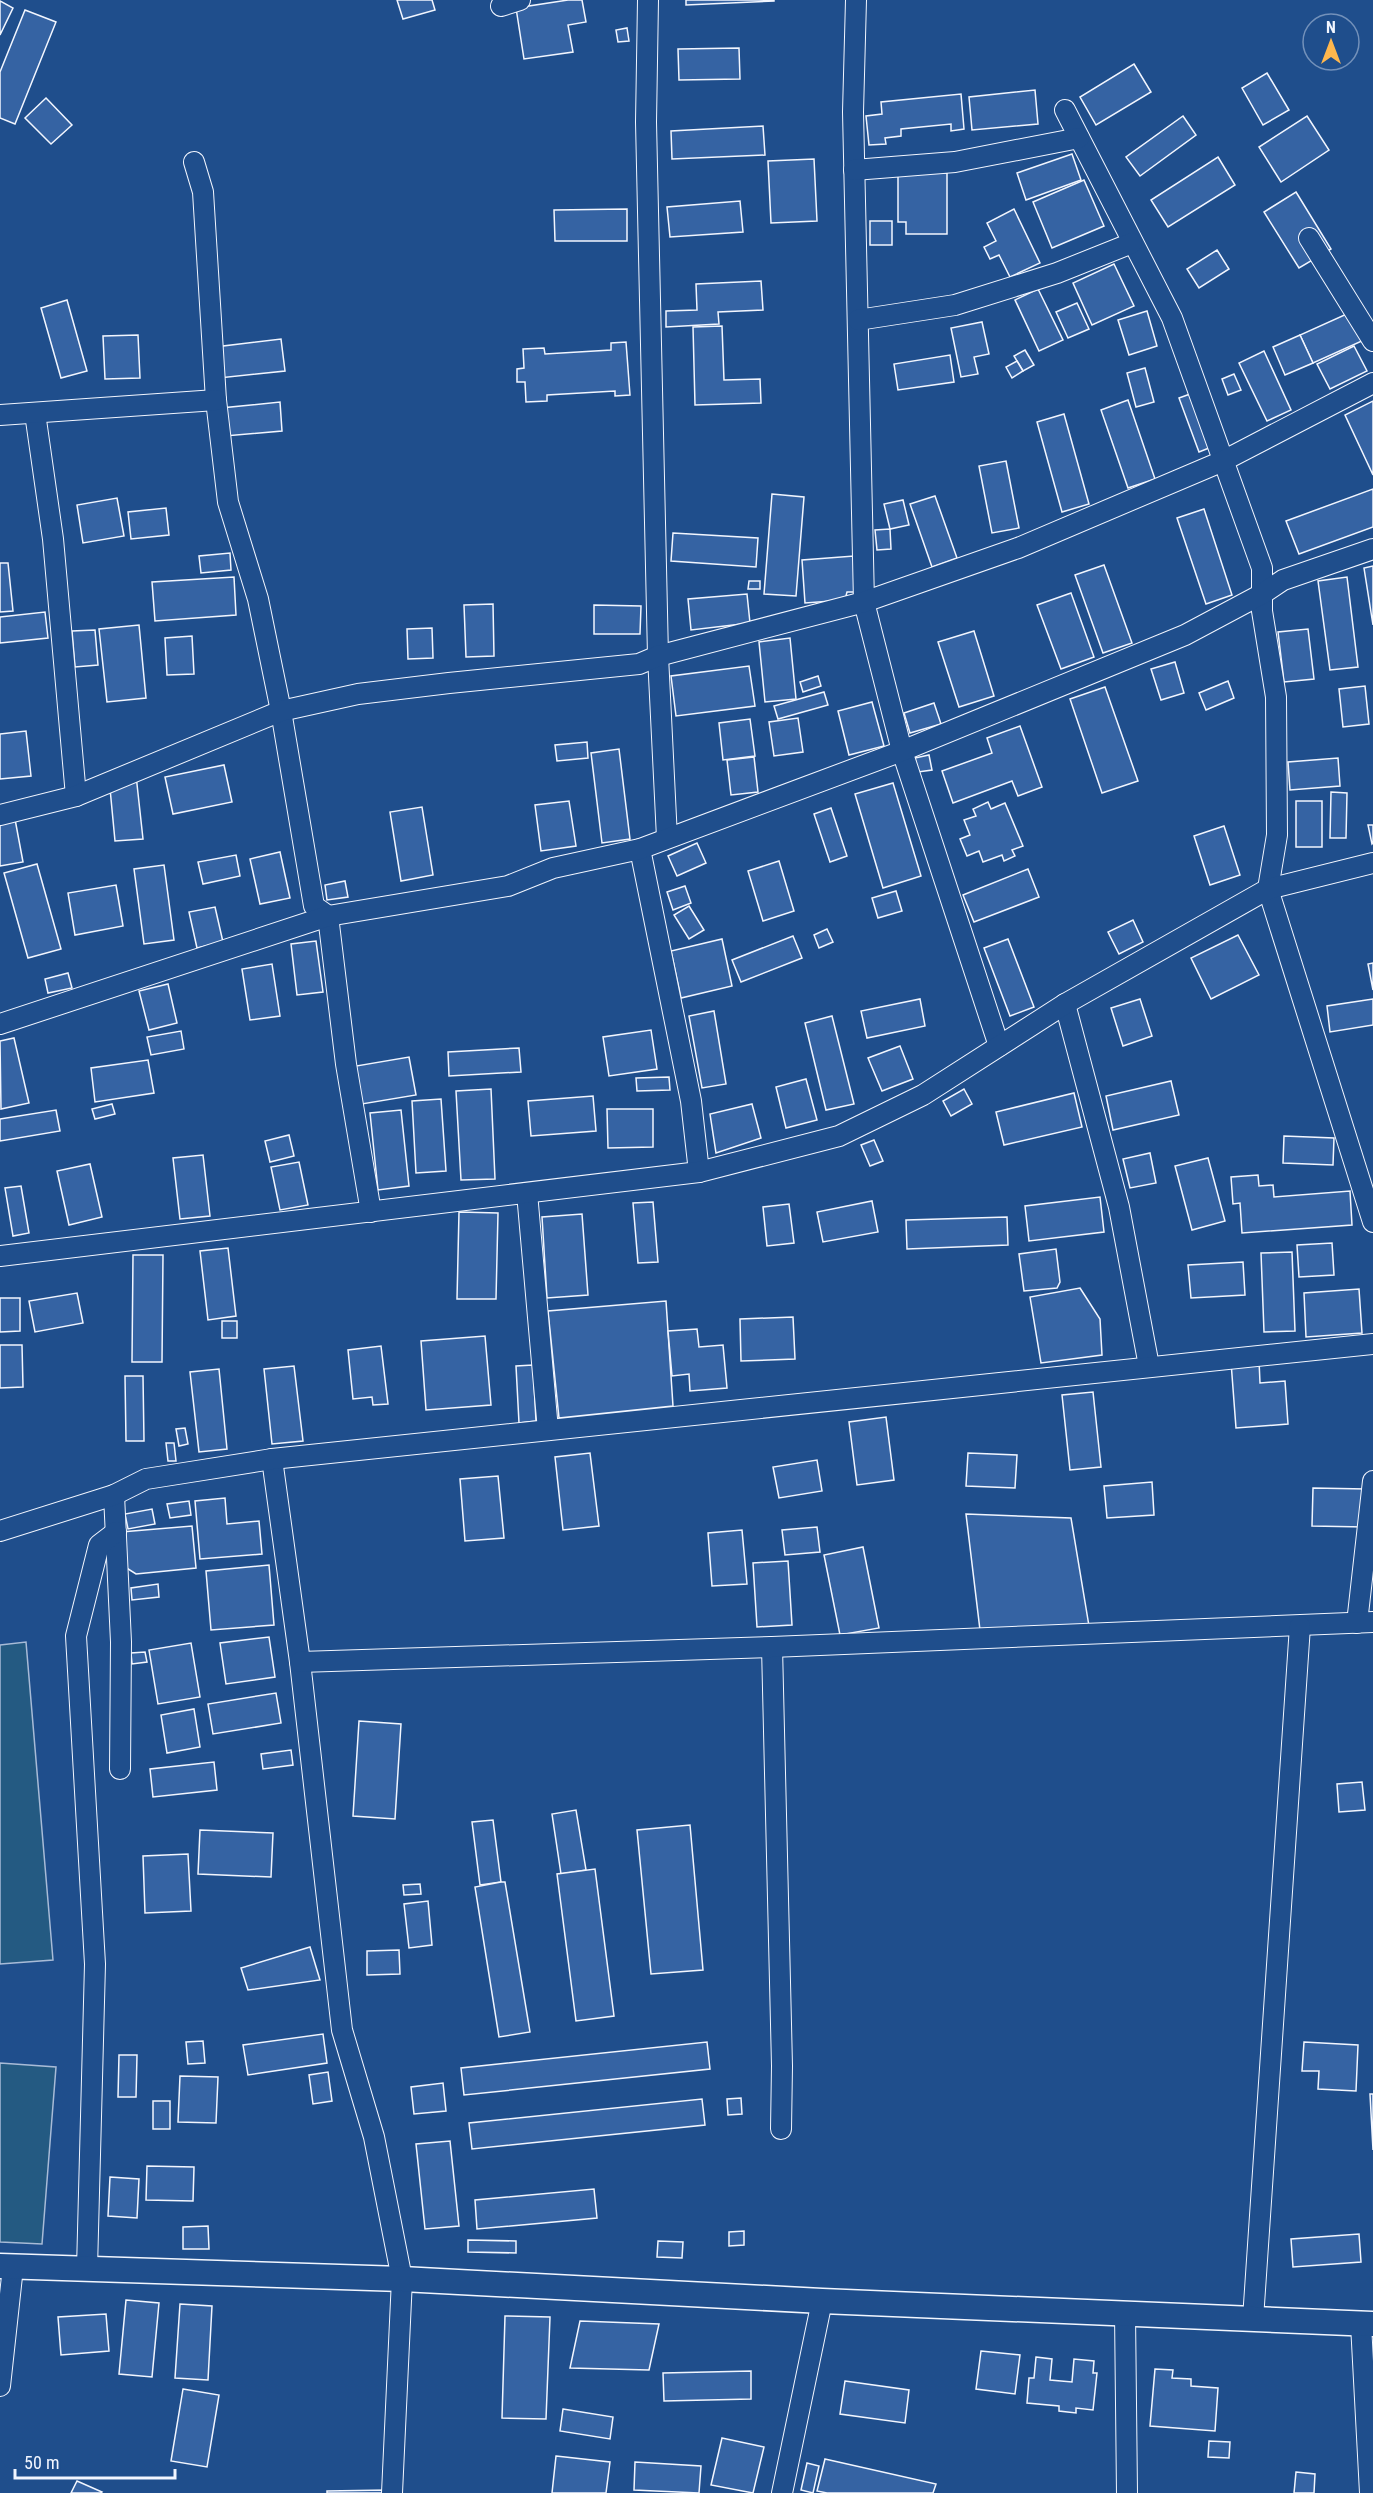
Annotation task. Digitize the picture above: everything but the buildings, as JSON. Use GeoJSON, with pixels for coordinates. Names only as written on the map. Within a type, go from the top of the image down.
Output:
{"type":"FeatureCollection","features":[{"type":"Feature","properties":{"kind":"street"},"geometry":{"type":"LineString","coordinates":[[648,0],[646,122],[658,656],[667,838]]}},
{"type":"Feature","properties":{"kind":"street"},"geometry":{"type":"LineString","coordinates":[[856,0],[854,170],[864,602],[903,751],[999,1046]]}},
{"type":"Feature","properties":{"kind":"street"},"geometry":{"type":"LineString","coordinates":[[1065,110],[1172,318],[1262,568],[1262,611],[1276,697],[1277,835],[1268,888],[1373,1222]]}},
{"type":"Feature","properties":{"kind":"street"},"geometry":{"type":"LineString","coordinates":[[854,170],[955,162],[1079,138]]}},
{"type":"Feature","properties":{"kind":"street"},"geometry":{"type":"LineString","coordinates":[[194,162],[202,192],[216,400],[228,502],[258,599],[281,711],[315,906],[328,916],[346,1064],[371,1212]]}},
{"type":"Feature","properties":{"kind":"street"},"geometry":{"type":"LineString","coordinates":[[1310,238],[1373,341]]}},
{"type":"Feature","properties":{"kind":"street"},"geometry":{"type":"LineString","coordinates":[[858,320],[955,305],[1057,273],[1132,243]]}},
{"type":"Feature","properties":{"kind":"street"},"geometry":{"type":"LineString","coordinates":[[0,815],[76,796],[281,711],[358,694],[639,664],[658,656],[864,602],[1018,548],[1223,461],[1373,383]]}},
{"type":"Feature","properties":{"kind":"street"},"geometry":{"type":"LineString","coordinates":[[0,416],[216,400]]}},
{"type":"Feature","properties":{"kind":"street"},"geometry":{"type":"LineString","coordinates":[[35,413],[53,539],[76,796]]}},
{"type":"Feature","properties":{"kind":"street"},"geometry":{"type":"LineString","coordinates":[[0,1024],[328,916],[508,886],[553,868],[639,849],[903,751],[1185,635],[1262,594],[1283,580],[1373,549]]}},
{"type":"Feature","properties":{"kind":"street"},"geometry":{"type":"LineString","coordinates":[[639,849],[692,1101],[699,1172]]}},
{"type":"Feature","properties":{"kind":"street"},"geometry":{"type":"LineString","coordinates":[[0,1256],[699,1172],[839,1136],[923,1095],[1065,1004],[1268,888],[1373,863]]}},
{"type":"Feature","properties":{"kind":"street"},"geometry":{"type":"LineString","coordinates":[[1065,1004],[1119,1207],[1149,1366]]}},
{"type":"Feature","properties":{"kind":"street"},"geometry":{"type":"LineString","coordinates":[[527,1193],[549,1430]]}},
{"type":"Feature","properties":{"kind":"street"},"geometry":{"type":"LineString","coordinates":[[0,1532],[114,1494],[146,1479],[272,1459],[1373,1344]]}},
{"type":"Feature","properties":{"kind":"street"},"geometry":{"type":"LineString","coordinates":[[272,1459],[300,1662],[342,2030],[374,2137],[402,2279],[392,2493]]}},
{"type":"Feature","properties":{"kind":"street"},"geometry":{"type":"LineString","coordinates":[[300,1662],[772,1647],[1365,1623],[1373,1480]]}},
{"type":"Feature","properties":{"kind":"street"},"geometry":{"type":"LineString","coordinates":[[114,1494],[121,1642],[120,1769]]}},
{"type":"Feature","properties":{"kind":"street"},"geometry":{"type":"LineString","coordinates":[[87,2269],[95,1964],[76,1636],[99,1545],[116,1532]]}},
{"type":"Feature","properties":{"kind":"street"},"geometry":{"type":"LineString","coordinates":[[1253,2319],[1300,1626]]}},
{"type":"Feature","properties":{"kind":"street"},"geometry":{"type":"LineString","coordinates":[[772,1647],[782,2066],[781,2129]]}},
{"type":"Feature","properties":{"kind":"street"},"geometry":{"type":"LineString","coordinates":[[0,2386],[7,2267],[402,2279],[822,2301],[1367,2324],[1370,2493]]}},
{"type":"Feature","properties":{"kind":"street"},"geometry":{"type":"LineString","coordinates":[[782,2493],[822,2301]]}},
{"type":"Feature","properties":{"kind":"street"},"geometry":{"type":"LineString","coordinates":[[1125,2313],[1126,2493]]}},
{"type":"Feature","properties":{"kind":"shaded area"},"geometry":{"type":"Polygon","coordinates":[[[26,1642],[53,1960],[0,1964],[0,1645],[26,1642]]]}},
{"type":"Feature","properties":{"kind":"shaded area"},"geometry":{"type":"Polygon","coordinates":[[[0,2063],[56,2067],[42,2244],[0,2242],[0,2063]]]}}]}
